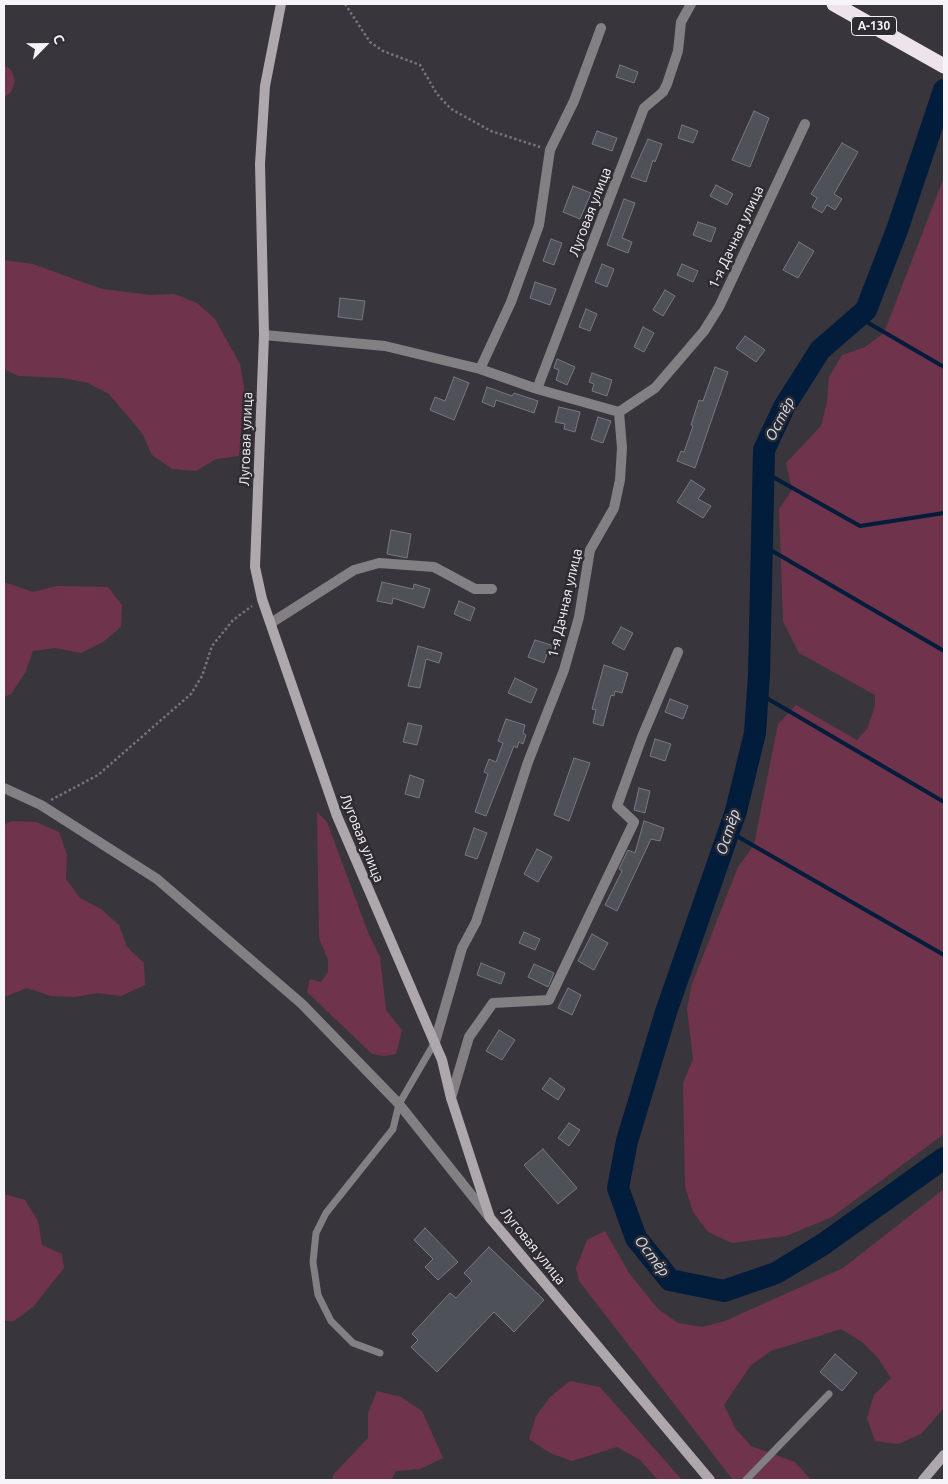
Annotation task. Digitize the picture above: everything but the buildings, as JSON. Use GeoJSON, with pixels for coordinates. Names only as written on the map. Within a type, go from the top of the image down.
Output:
{"type":"FeatureCollection","features":[{"type":"Feature","properties":{"kind":"highway","name":"А-130"},"geometry":{"type":"LineString","coordinates":[[834,4],[944,66]]}},
{"type":"Feature","properties":{"kind":"street","name":"Луговая улица"},"geometry":{"type":"LineString","coordinates":[[281,4],[265,86],[260,164],[264,335],[255,567],[262,599],[337,816],[442,1060],[451,1098],[490,1218],[710,1480]]}},
{"type":"Feature","properties":{"kind":"street","name":"Луговая улица"},"geometry":{"type":"LineString","coordinates":[[537,389],[644,108],[663,92],[678,51],[681,22],[691,4]]}},
{"type":"Feature","properties":{"kind":"street"},"geometry":{"type":"LineString","coordinates":[[480,369],[510,302],[539,224],[550,150],[574,101],[601,28]]}},
{"type":"Feature","properties":{"kind":"street","name":"1-я Дачная улица"},"geometry":{"type":"LineString","coordinates":[[435,1042],[462,948],[476,922],[528,762],[564,670],[579,617],[590,550],[614,508],[621,472],[622,448],[619,412],[655,388],[704,331],[719,307],[805,124]]}},
{"type":"Feature","properties":{"kind":"street"},"geometry":{"type":"LineString","coordinates":[[264,335],[385,346],[480,369],[537,389],[619,412]]}},
{"type":"Feature","properties":{"kind":"street"},"geometry":{"type":"LineString","coordinates":[[271,623],[354,570],[380,563],[434,567],[475,589],[492,590]]}},
{"type":"Feature","properties":{"kind":"street"},"geometry":{"type":"LineString","coordinates":[[451,1098],[469,1037],[493,1003],[549,1000],[634,822],[617,806],[642,737],[678,652]]}},
{"type":"Feature","properties":{"kind":"street"},"geometry":{"type":"LineString","coordinates":[[4,789],[41,805],[157,880],[302,1004],[398,1104],[490,1218]]}},
{"type":"Feature","properties":{"kind":"street"},"geometry":{"type":"LineString","coordinates":[[923,1480],[944,1455]]}},
{"type":"Feature","properties":{"kind":"lane"},"geometry":{"type":"LineString","coordinates":[[380,1353],[353,1343],[331,1321],[318,1295],[313,1262],[316,1233],[326,1213],[393,1129],[398,1104],[435,1042]]}},
{"type":"Feature","properties":{"kind":"lane"},"geometry":{"type":"LineString","coordinates":[[746,1480],[829,1394]]}},
{"type":"Feature","properties":{"kind":"path"},"geometry":{"type":"LineString","coordinates":[[345,4],[370,42],[383,51],[420,65],[437,94],[451,109],[491,131],[550,150]]}},
{"type":"Feature","properties":{"kind":"path"},"geometry":{"type":"LineString","coordinates":[[41,805],[98,775],[191,694],[202,676],[212,646],[233,620],[262,599]]}},
{"type":"Feature","properties":{"kind":"shaded area"},"geometry":{"type":"Polygon","coordinates":[[[4,65],[11,70],[15,81],[11,92],[4,98],[4,65]]]}},
{"type":"Feature","properties":{"kind":"shaded area"},"geometry":{"type":"Polygon","coordinates":[[[944,177],[944,1134],[832,1217],[786,1236],[732,1243],[708,1232],[693,1212],[685,1186],[683,1083],[693,1059],[687,1009],[692,984],[738,867],[754,845],[778,724],[796,705],[857,740],[867,729],[875,706],[875,695],[799,653],[783,621],[779,509],[792,490],[786,463],[821,426],[827,402],[829,377],[842,355],[865,347],[884,333],[944,177]]]}},
{"type":"Feature","properties":{"kind":"shaded area"},"geometry":{"type":"Polygon","coordinates":[[[4,260],[33,264],[102,289],[151,295],[174,294],[197,303],[215,319],[240,364],[244,387],[239,456],[216,459],[196,471],[172,469],[152,455],[142,433],[109,394],[88,383],[63,378],[18,376],[4,369],[4,260]]]}},
{"type":"Feature","properties":{"kind":"shaded area"},"geometry":{"type":"Polygon","coordinates":[[[4,582],[33,592],[57,586],[108,587],[122,605],[121,627],[103,642],[81,653],[55,648],[33,651],[25,673],[11,694],[4,697],[4,582]]]}},
{"type":"Feature","properties":{"kind":"shaded area"},"geometry":{"type":"Polygon","coordinates":[[[317,812],[327,822],[369,935],[380,957],[386,1010],[402,1030],[396,1054],[384,1056],[372,1054],[307,992],[310,979],[321,982],[328,972],[328,960],[319,938],[317,812]]]}},
{"type":"Feature","properties":{"kind":"shaded area"},"geometry":{"type":"Polygon","coordinates":[[[12,821],[36,822],[59,832],[67,855],[66,879],[80,898],[101,909],[119,925],[127,947],[144,963],[145,985],[121,996],[98,993],[75,997],[51,996],[27,988],[4,997],[4,825],[12,821]]]}},
{"type":"Feature","properties":{"kind":"shaded area"},"geometry":{"type":"Polygon","coordinates":[[[944,1189],[944,1408],[921,1434],[898,1444],[875,1441],[867,1418],[874,1395],[891,1378],[878,1358],[862,1342],[841,1329],[771,1351],[751,1365],[724,1405],[735,1428],[751,1446],[795,1462],[811,1480],[733,1480],[579,1281],[576,1268],[587,1240],[605,1231],[629,1273],[658,1309],[678,1323],[702,1327],[725,1321],[843,1268],[944,1189]]]}},
{"type":"Feature","properties":{"kind":"shaded area"},"geometry":{"type":"Polygon","coordinates":[[[4,1194],[25,1200],[38,1221],[42,1245],[62,1254],[64,1268],[33,1307],[14,1321],[4,1321],[4,1194]]]}},
{"type":"Feature","properties":{"kind":"shaded area"},"geometry":{"type":"Polygon","coordinates":[[[570,1381],[600,1387],[682,1480],[658,1480],[640,1460],[617,1447],[572,1461],[550,1453],[529,1439],[536,1416],[550,1397],[570,1381]]]}},
{"type":"Feature","properties":{"kind":"shaded area"},"geometry":{"type":"Polygon","coordinates":[[[377,1391],[401,1397],[422,1411],[443,1458],[420,1469],[396,1471],[391,1480],[333,1480],[333,1475],[368,1438],[368,1413],[377,1391]]]}},
{"type":"Feature","properties":{"kind":"waterway","name":"Остёр"},"geometry":{"type":"LineString","coordinates":[[944,90],[897,230],[866,310],[820,350],[784,407],[764,450],[759,674],[755,733],[736,811],[666,1012],[627,1141],[618,1188],[636,1238],[670,1280],[724,1291],[776,1273],[822,1245],[944,1158]]}},
{"type":"Feature","properties":{"kind":"waterway"},"geometry":{"type":"LineString","coordinates":[[858,317],[944,367]]}},
{"type":"Feature","properties":{"kind":"waterway"},"geometry":{"type":"LineString","coordinates":[[764,472],[860,526],[944,513]]}},
{"type":"Feature","properties":{"kind":"waterway"},"geometry":{"type":"LineString","coordinates":[[762,545],[944,651]]}},
{"type":"Feature","properties":{"kind":"waterway"},"geometry":{"type":"LineString","coordinates":[[758,693],[944,802]]}},
{"type":"Feature","properties":{"kind":"waterway"},"geometry":{"type":"LineString","coordinates":[[728,831],[944,955]]}}]}
